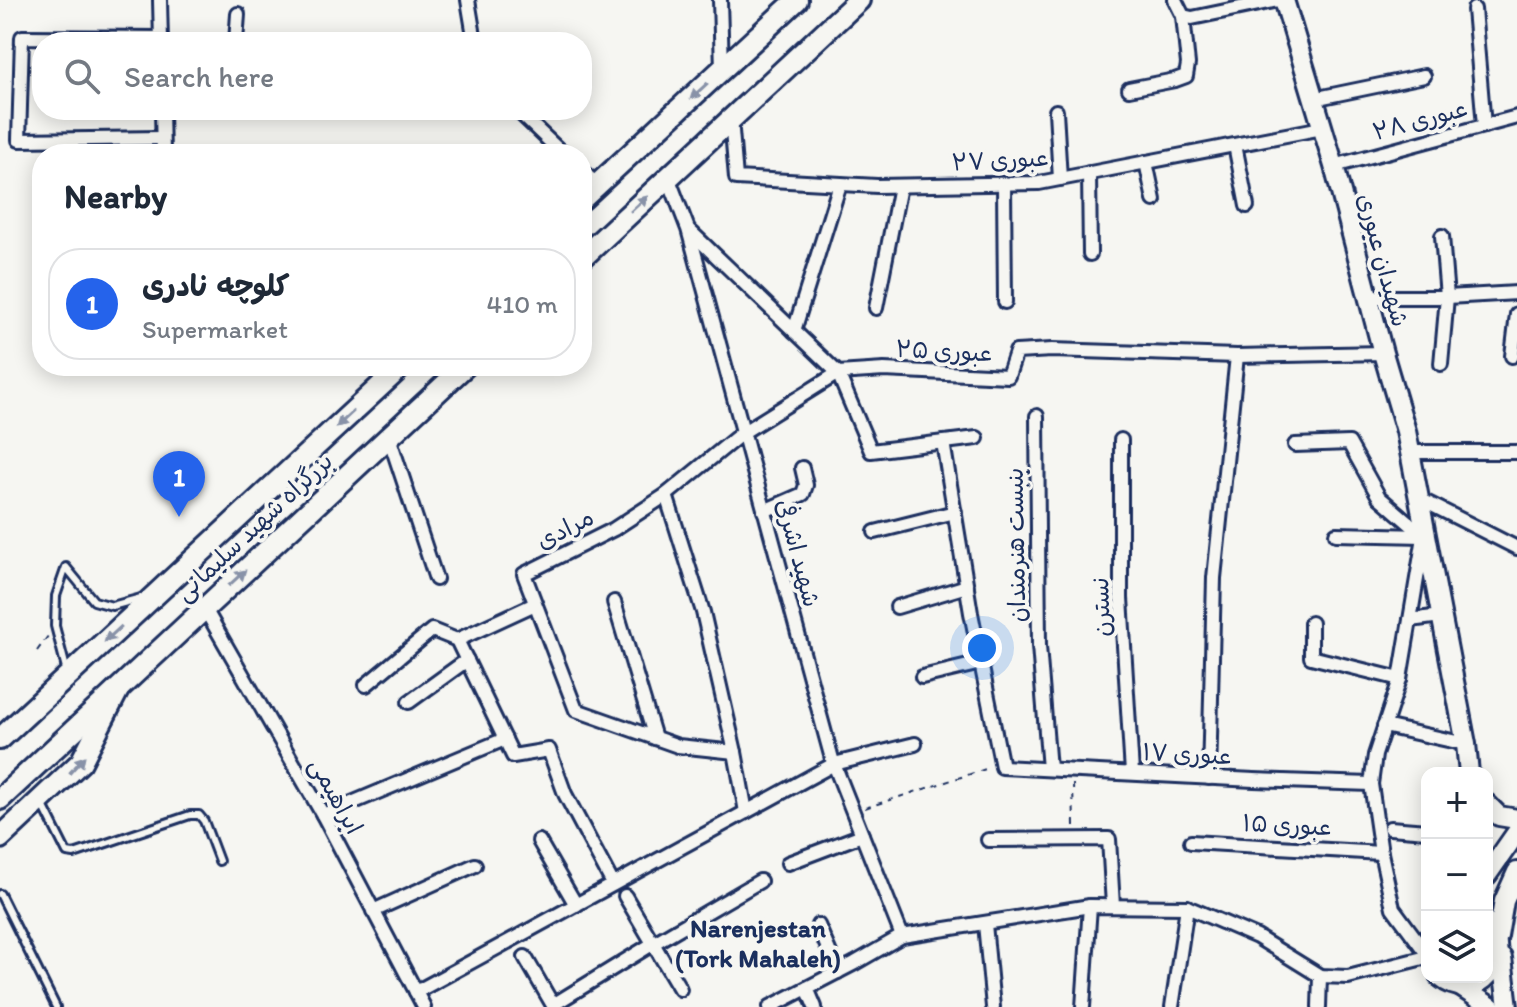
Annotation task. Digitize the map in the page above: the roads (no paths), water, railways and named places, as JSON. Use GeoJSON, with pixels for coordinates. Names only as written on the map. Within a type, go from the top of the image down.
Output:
{"type":"FeatureCollection","features":[{"type":"Feature","properties":{"kind":"main road"},"geometry":{"type":"LineString","coordinates":[[592,181],[797,0]]}},
{"type":"Feature","properties":{"kind":"main road"},"geometry":{"type":"LineString","coordinates":[[592,249],[859,0]]}},
{"type":"Feature","properties":{"kind":"main road","name":"شهیدان عبوری"},"geometry":{"type":"LineString","coordinates":[[1281,0],[1334,166],[1406,431],[1471,767]]}},
{"type":"Feature","properties":{"kind":"main road","name":"بزرگراه شهید سلیمانی"},"geometry":{"type":"LineString","coordinates":[[0,739],[391,376]]}},
{"type":"Feature","properties":{"kind":"main road","name":"بزرگراه شهید سلیمانی"},"geometry":{"type":"LineString","coordinates":[[0,799],[454,376]]}},
{"type":"Feature","properties":{"kind":"main road"},"geometry":{"type":"LineString","coordinates":[[0,838],[85,756],[118,689]]}},
{"type":"Feature","properties":{"kind":"main road"},"geometry":{"type":"LineString","coordinates":[[1493,810],[1499,816],[1517,819]]}},
{"type":"Feature","properties":{"kind":"main road"},"geometry":{"type":"LineString","coordinates":[[1493,866],[1517,832]]}},
{"type":"Feature","properties":{"kind":"main road"},"geometry":{"type":"LineString","coordinates":[[1508,1007],[1495,935],[1504,901],[1517,872]]}},
{"type":"Feature","properties":{"kind":"main road"},"geometry":{"type":"LineString","coordinates":[[1449,983],[1461,987],[1480,985],[1494,973],[1501,955],[1495,935]]}},
{"type":"Feature","properties":{"kind":"main road"},"geometry":{"type":"LineString","coordinates":[[1461,987],[1491,1007]]}},
{"type":"Feature","properties":{"kind":"street"},"geometry":{"type":"LineString","coordinates":[[160,0],[161,32]]}},
{"type":"Feature","properties":{"kind":"street"},"geometry":{"type":"LineString","coordinates":[[468,0],[473,32]]}},
{"type":"Feature","properties":{"kind":"street"},"geometry":{"type":"LineString","coordinates":[[720,0],[722,69]]}},
{"type":"Feature","properties":{"kind":"street"},"geometry":{"type":"LineString","coordinates":[[1129,89],[1186,76],[1188,64],[1183,16],[1175,0]]}},
{"type":"Feature","properties":{"kind":"street"},"geometry":{"type":"LineString","coordinates":[[1183,16],[1192,18],[1281,0]]}},
{"type":"Feature","properties":{"kind":"street"},"geometry":{"type":"LineString","coordinates":[[1474,9],[1484,126]]}},
{"type":"Feature","properties":{"kind":"street"},"geometry":{"type":"LineString","coordinates":[[237,32],[238,14]]}},
{"type":"Feature","properties":{"kind":"street"},"geometry":{"type":"LineString","coordinates":[[32,37],[22,37],[19,140],[162,138]]}},
{"type":"Feature","properties":{"kind":"street"},"geometry":{"type":"LineString","coordinates":[[1313,99],[1424,76]]}},
{"type":"Feature","properties":{"kind":"street"},"geometry":{"type":"LineString","coordinates":[[1056,111],[1060,179]]}},
{"type":"Feature","properties":{"kind":"street","name":"عبوری ۲۸"},"geometry":{"type":"LineString","coordinates":[[1334,166],[1517,117]]}},
{"type":"Feature","properties":{"kind":"street","name":"عبوری ۲۷"},"geometry":{"type":"LineString","coordinates":[[731,119],[736,178],[900,186],[1039,183],[1322,128]]}},
{"type":"Feature","properties":{"kind":"street"},"geometry":{"type":"LineString","coordinates":[[162,120],[162,144]]}},
{"type":"Feature","properties":{"kind":"street"},"geometry":{"type":"LineString","coordinates":[[527,120],[553,144]]}},
{"type":"Feature","properties":{"kind":"street"},"geometry":{"type":"LineString","coordinates":[[1235,145],[1247,206]]}},
{"type":"Feature","properties":{"kind":"street"},"geometry":{"type":"LineString","coordinates":[[1146,162],[1154,200]]}},
{"type":"Feature","properties":{"kind":"street"},"geometry":{"type":"LineString","coordinates":[[1089,173],[1090,254]]}},
{"type":"Feature","properties":{"kind":"street","name":"شهید اشرفی"},"geometry":{"type":"LineString","coordinates":[[668,177],[688,229],[834,764],[902,936]]}},
{"type":"Feature","properties":{"kind":"street"},"geometry":{"type":"LineString","coordinates":[[794,331],[840,184]]}},
{"type":"Feature","properties":{"kind":"street"},"geometry":{"type":"LineString","coordinates":[[1004,184],[1005,302]]}},
{"type":"Feature","properties":{"kind":"street"},"geometry":{"type":"LineString","coordinates":[[876,308],[900,186]]}},
{"type":"Feature","properties":{"kind":"street"},"geometry":{"type":"LineString","coordinates":[[688,229],[838,373],[871,451],[977,438]]}},
{"type":"Feature","properties":{"kind":"street"},"geometry":{"type":"LineString","coordinates":[[1441,364],[1447,297],[1442,236]]}},
{"type":"Feature","properties":{"kind":"street"},"geometry":{"type":"LineString","coordinates":[[1368,297],[1517,293]]}},
{"type":"Feature","properties":{"kind":"street"},"geometry":{"type":"LineString","coordinates":[[1512,356],[1517,314]]}},
{"type":"Feature","properties":{"kind":"street","name":"عبوری ۲۵"},"geometry":{"type":"LineString","coordinates":[[838,373],[884,370],[1008,376],[1016,352],[1052,350],[1237,356],[1383,353]]}},
{"type":"Feature","properties":{"kind":"street"},"geometry":{"type":"LineString","coordinates":[[1209,778],[1214,578],[1237,356]]}},
{"type":"Feature","properties":{"kind":"street","name":"مرادی"},"geometry":{"type":"LineString","coordinates":[[655,738],[576,710],[524,574],[614,529],[666,495],[742,433],[838,373]]}},
{"type":"Feature","properties":{"kind":"street","name":"بنبست هنرمندان"},"geometry":{"type":"LineString","coordinates":[[1037,416],[1039,646],[1049,769]]}},
{"type":"Feature","properties":{"kind":"street"},"geometry":{"type":"LineString","coordinates":[[389,437],[436,579]]}},
{"type":"Feature","properties":{"kind":"street","name":"نسترن"},"geometry":{"type":"LineString","coordinates":[[1121,440],[1121,598],[1132,773]]}},
{"type":"Feature","properties":{"kind":"street"},"geometry":{"type":"LineString","coordinates":[[922,677],[981,663],[943,442]]}},
{"type":"Feature","properties":{"kind":"street"},"geometry":{"type":"LineString","coordinates":[[1295,445],[1349,443],[1379,497],[1424,536]]}},
{"type":"Feature","properties":{"kind":"street"},"geometry":{"type":"LineString","coordinates":[[1410,452],[1517,452]]}},
{"type":"Feature","properties":{"kind":"street"},"geometry":{"type":"LineString","coordinates":[[764,511],[803,494],[806,485],[802,468]]}},
{"type":"Feature","properties":{"kind":"street"},"geometry":{"type":"LineString","coordinates":[[666,495],[703,612],[746,812]]}},
{"type":"Feature","properties":{"kind":"street"},"geometry":{"type":"LineString","coordinates":[[1418,498],[1517,548]]}},
{"type":"Feature","properties":{"kind":"street"},"geometry":{"type":"LineString","coordinates":[[875,532],[955,512]]}},
{"type":"Feature","properties":{"kind":"street"},"geometry":{"type":"LineString","coordinates":[[1336,534],[1424,536]]}},
{"type":"Feature","properties":{"kind":"street","name":"شهیدان عبوری"},"geometry":{"type":"LineString","coordinates":[[1421,948],[1393,908],[1371,784],[1375,755],[1400,679],[1424,536]]}},
{"type":"Feature","properties":{"kind":"street"},"geometry":{"type":"LineString","coordinates":[[897,607],[967,586]]}},
{"type":"Feature","properties":{"kind":"street"},"geometry":{"type":"LineString","coordinates":[[614,602],[655,738],[678,746],[735,752]]}},
{"type":"Feature","properties":{"kind":"street"},"geometry":{"type":"LineString","coordinates":[[457,640],[535,604]]}},
{"type":"Feature","properties":{"kind":"street","name":"ابراهیمی"},"geometry":{"type":"LineString","coordinates":[[205,609],[323,815],[424,1007]]}},
{"type":"Feature","properties":{"kind":"street"},"geometry":{"type":"LineString","coordinates":[[1410,620],[1441,616]]}},
{"type":"Feature","properties":{"kind":"street"},"geometry":{"type":"LineString","coordinates":[[1311,623],[1311,657],[1400,679]]}},
{"type":"Feature","properties":{"kind":"street"},"geometry":{"type":"LineString","coordinates":[[366,685],[432,630],[457,640],[513,756],[549,750],[565,794],[613,884]]}},
{"type":"Feature","properties":{"kind":"street"},"geometry":{"type":"LineString","coordinates":[[409,702],[467,660]]}},
{"type":"Feature","properties":{"kind":"street","name":"عبوری ۱۷"},"geometry":{"type":"LineString","coordinates":[[981,663],[1002,767],[1371,784]]}},
{"type":"Feature","properties":{"kind":"street"},"geometry":{"type":"LineString","coordinates":[[1384,726],[1467,748]]}},
{"type":"Feature","properties":{"kind":"street"},"geometry":{"type":"LineString","coordinates":[[323,815],[505,739]]}},
{"type":"Feature","properties":{"kind":"street"},"geometry":{"type":"LineString","coordinates":[[416,992],[834,764],[915,744]]}},
{"type":"Feature","properties":{"kind":"street"},"geometry":{"type":"LineString","coordinates":[[1390,828],[1421,831]]}},
{"type":"Feature","properties":{"kind":"street"},"geometry":{"type":"LineString","coordinates":[[788,863],[862,835]]}},
{"type":"Feature","properties":{"kind":"street"},"geometry":{"type":"LineString","coordinates":[[988,840],[1109,839],[1113,906]]}},
{"type":"Feature","properties":{"kind":"street"},"geometry":{"type":"LineString","coordinates":[[539,841],[576,905]]}},
{"type":"Feature","properties":{"kind":"street","name":"عبوری ۱۵"},"geometry":{"type":"LineString","coordinates":[[1191,842],[1381,853]]}},
{"type":"Feature","properties":{"kind":"street"},"geometry":{"type":"LineString","coordinates":[[373,911],[475,865]]}},
{"type":"Feature","properties":{"kind":"street"},"geometry":{"type":"LineString","coordinates":[[525,957],[553,1006],[760,881]]}},
{"type":"Feature","properties":{"kind":"street"},"geometry":{"type":"LineString","coordinates":[[625,896],[680,989]]}},
{"type":"Feature","properties":{"kind":"street"},"geometry":{"type":"LineString","coordinates":[[1083,1007],[1090,906]]}},
{"type":"Feature","properties":{"kind":"street"},"geometry":{"type":"LineString","coordinates":[[770,1007],[902,936],[1090,906],[1187,907],[1257,937],[1320,976],[1348,977],[1421,958]]}},
{"type":"Feature","properties":{"kind":"street"},"geometry":{"type":"LineString","coordinates":[[1172,1007],[1187,907]]}},
{"type":"Feature","properties":{"kind":"street"},"geometry":{"type":"LineString","coordinates":[[985,924],[993,1007]]}},
{"type":"Feature","properties":{"kind":"street"},"geometry":{"type":"LineString","coordinates":[[818,925],[838,972]]}},
{"type":"Feature","properties":{"kind":"street"},"geometry":{"type":"LineString","coordinates":[[1319,1007],[1320,976]]}},
{"type":"Feature","properties":{"kind":"street"},"geometry":{"type":"LineString","coordinates":[[807,988],[815,1007]]}},
{"type":"Feature","properties":{"kind":"lane"},"geometry":{"type":"LineString","coordinates":[[68,676],[55,626],[56,596],[66,567],[94,601],[112,606],[159,591]]}},
{"type":"Feature","properties":{"kind":"lane"},"geometry":{"type":"LineString","coordinates":[[40,800],[67,853],[74,854],[190,815],[199,815],[219,861]]}},
{"type":"Feature","properties":{"kind":"lane"},"geometry":{"type":"LineString","coordinates":[[0,894],[56,1007]]}},
{"type":"Feature","properties":{"kind":"place","name":"کلوچه نادری"},"geometry":{"type":"Point","coordinates":[179,517]}},
{"type":"Feature","properties":{"kind":"district","name":"Narenjestan (Tork Mahaleh)"},"geometry":{"type":"Point","coordinates":[758,943]}}]}
